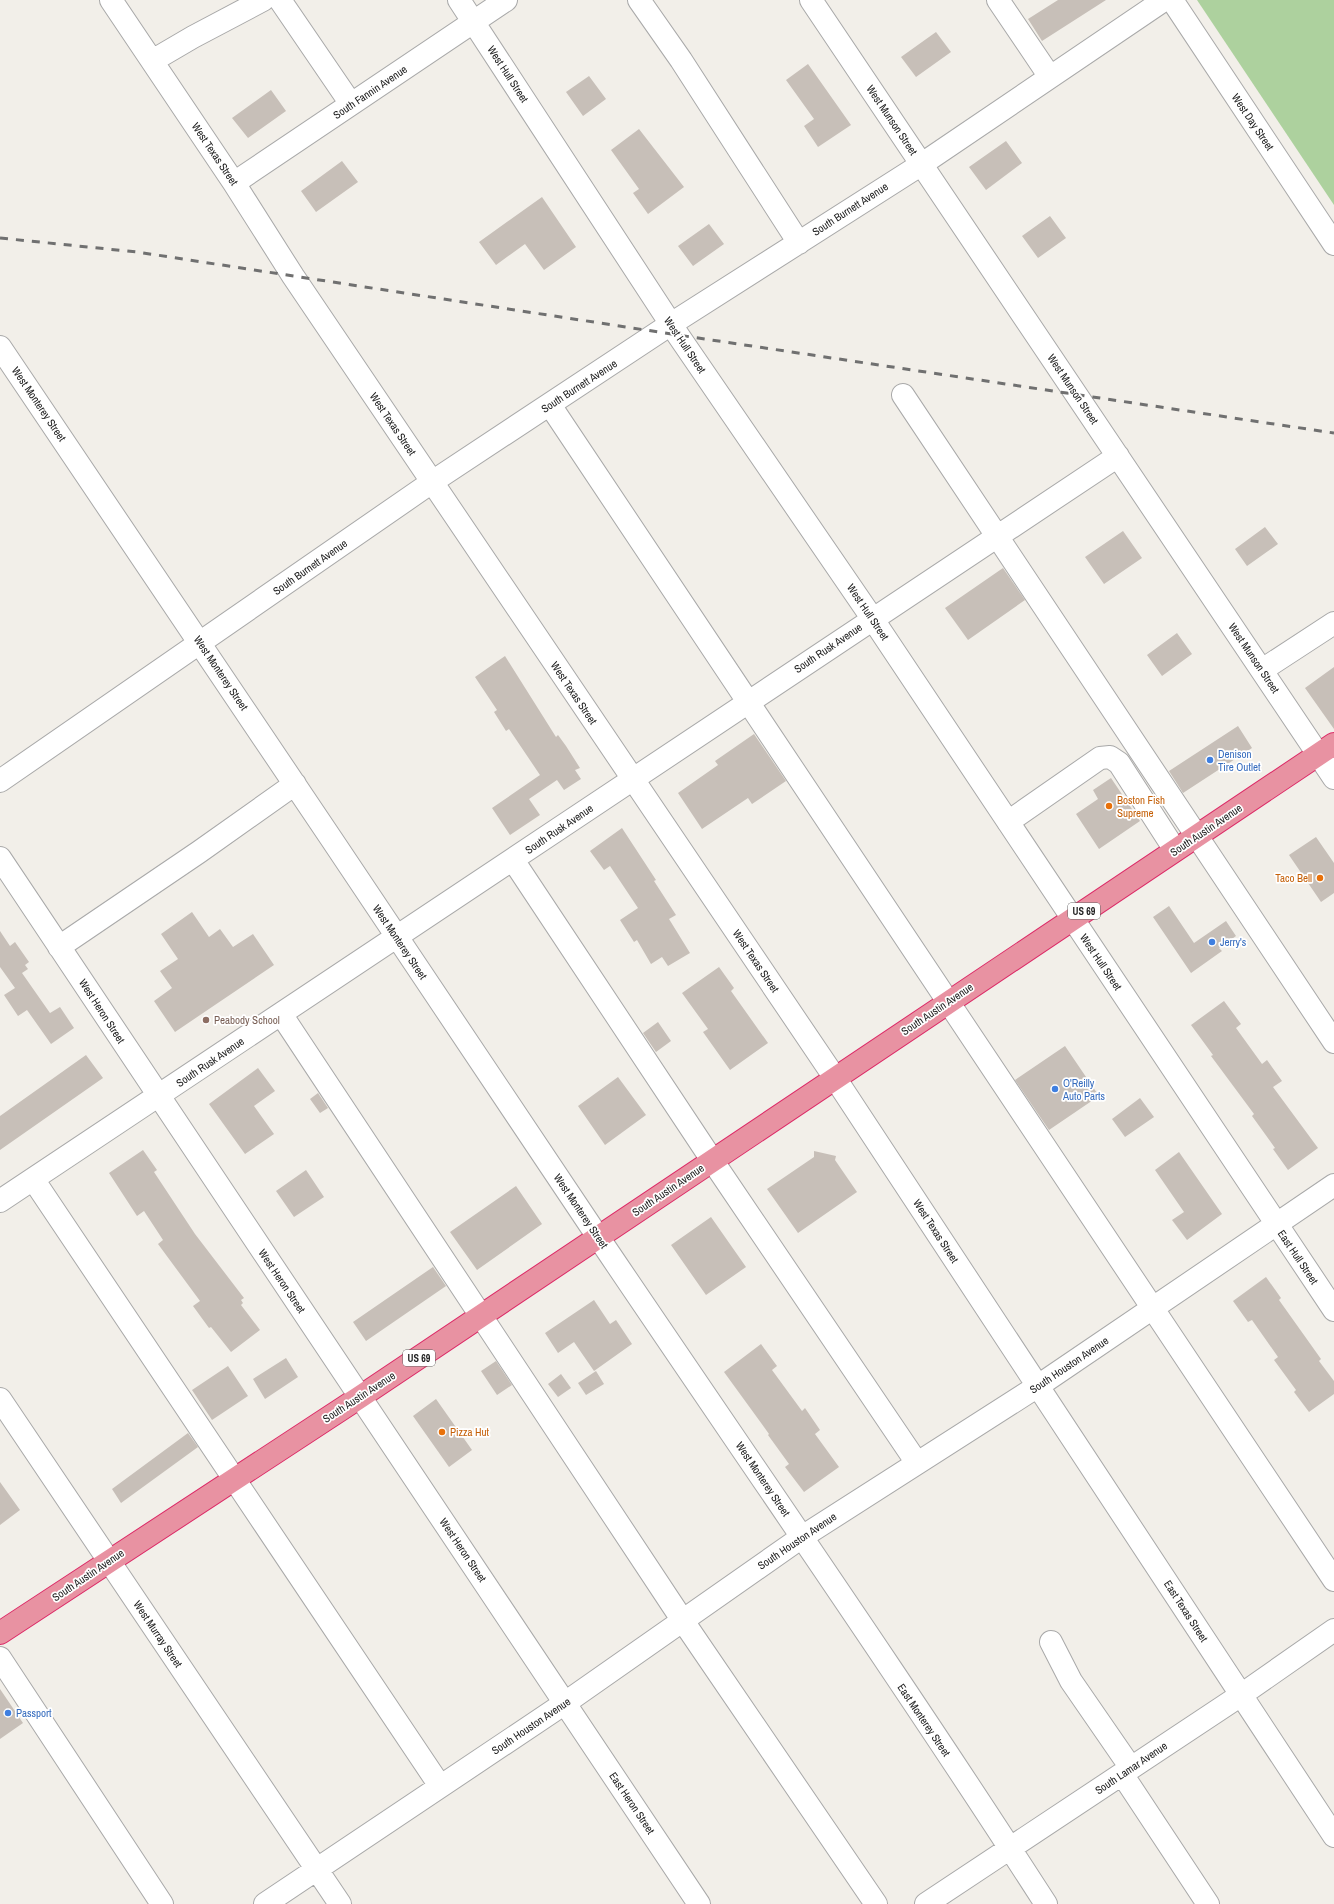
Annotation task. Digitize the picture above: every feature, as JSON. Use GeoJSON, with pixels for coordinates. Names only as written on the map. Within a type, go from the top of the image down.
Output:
{"type":"FeatureCollection","features":[{"type":"Feature","properties":{"kind":"highway","name":"South Austin Avenue"},"geometry":{"type":"LineString","coordinates":[[0,1634],[360,1397],[1326,749]]}},
{"type":"Feature","properties":{"kind":"street","name":"West Texas Street"},"geometry":{"type":"LineString","coordinates":[[111,0],[234,183],[293,276],[835,1078],[1038,1386]]}},
{"type":"Feature","properties":{"kind":"street"},"geometry":{"type":"LineString","coordinates":[[152,61],[193,37],[263,0]]}},
{"type":"Feature","properties":{"kind":"street"},"geometry":{"type":"LineString","coordinates":[[280,0],[351,104]]}},
{"type":"Feature","properties":{"kind":"street","name":"West Hull Street"},"geometry":{"type":"LineString","coordinates":[[459,0],[671,324],[872,618],[1276,1225]]}},
{"type":"Feature","properties":{"kind":"street","name":"South Fannin Avenue"},"geometry":{"type":"LineString","coordinates":[[234,183],[506,0]]}},
{"type":"Feature","properties":{"kind":"street"},"geometry":{"type":"LineString","coordinates":[[639,0],[681,60],[799,242]]}},
{"type":"Feature","properties":{"kind":"street","name":"West Munson Street"},"geometry":{"type":"LineString","coordinates":[[811,0],[1262,670],[1326,749],[1334,778]]}},
{"type":"Feature","properties":{"kind":"street"},"geometry":{"type":"LineString","coordinates":[[998,0],[1050,77]]}},
{"type":"Feature","properties":{"kind":"street","name":"South Burnett Avenue"},"geometry":{"type":"LineString","coordinates":[[0,781],[432,482],[671,324],[922,164],[1164,0]]}},
{"type":"Feature","properties":{"kind":"street","name":"West Day Street"},"geometry":{"type":"LineString","coordinates":[[1172,0],[1334,244]]}},
{"type":"Feature","properties":{"kind":"street","name":"West Monterey Street"},"geometry":{"type":"LineString","coordinates":[[0,347],[201,643],[598,1237],[802,1537]]}},
{"type":"Feature","properties":{"kind":"street"},"geometry":{"type":"LineString","coordinates":[[903,395],[1334,1042]]}},
{"type":"Feature","properties":{"kind":"street"},"geometry":{"type":"LineString","coordinates":[[550,405],[1334,1580]]}},
{"type":"Feature","properties":{"kind":"street","name":"South Rusk Avenue"},"geometry":{"type":"LineString","coordinates":[[0,1201],[633,780],[872,618],[1118,456]]}},
{"type":"Feature","properties":{"kind":"street"},"geometry":{"type":"LineString","coordinates":[[1262,670],[1334,624]]}},
{"type":"Feature","properties":{"kind":"street"},"geometry":{"type":"LineString","coordinates":[[1008,822],[1100,758],[1110,757],[1119,763],[1175,850]]}},
{"type":"Feature","properties":{"kind":"street"},"geometry":{"type":"LineString","coordinates":[[59,946],[295,784]]}},
{"type":"Feature","properties":{"kind":"street","name":"West Heron Street"},"geometry":{"type":"LineString","coordinates":[[0,858],[565,1703]]}},
{"type":"Feature","properties":{"kind":"street"},"geometry":{"type":"LineString","coordinates":[[513,860],[712,1160],[917,1463]]}},
{"type":"Feature","properties":{"kind":"street"},"geometry":{"type":"LineString","coordinates":[[281,1014],[683,1620],[876,1904]]}},
{"type":"Feature","properties":{"kind":"street"},"geometry":{"type":"LineString","coordinates":[[33,1179],[440,1786]]}},
{"type":"Feature","properties":{"kind":"street","name":"South Houston Avenue"},"geometry":{"type":"LineString","coordinates":[[265,1904],[316,1868],[565,1703],[802,1537],[1038,1386],[1334,1185]]}},
{"type":"Feature","properties":{"kind":"street","name":"East Hull Street"},"geometry":{"type":"LineString","coordinates":[[1276,1225],[1334,1310]]}},
{"type":"Feature","properties":{"kind":"street","name":"East Texas Street"},"geometry":{"type":"LineString","coordinates":[[1038,1386],[1334,1836]]}},
{"type":"Feature","properties":{"kind":"street","name":"West Murray Street"},"geometry":{"type":"LineString","coordinates":[[0,1399],[340,1904]]}},
{"type":"Feature","properties":{"kind":"street","name":"East Monterey Street"},"geometry":{"type":"LineString","coordinates":[[802,1537],[1046,1904]]}},
{"type":"Feature","properties":{"kind":"street","name":"South Lamar Avenue"},"geometry":{"type":"LineString","coordinates":[[926,1904],[1241,1695],[1334,1630]]}},
{"type":"Feature","properties":{"kind":"street"},"geometry":{"type":"LineString","coordinates":[[1051,1642],[1071,1681],[1208,1904]]}},
{"type":"Feature","properties":{"kind":"street"},"geometry":{"type":"LineString","coordinates":[[0,1658],[162,1904]]}},
{"type":"Feature","properties":{"kind":"street","name":"East Heron Street"},"geometry":{"type":"LineString","coordinates":[[565,1703],[699,1904]]}},
{"type":"Feature","properties":{"kind":"green space"},"geometry":{"type":"Polygon","coordinates":[[[1197,0],[1334,0],[1334,205],[1197,0]]]}},
{"type":"Feature","properties":{"kind":"building"},"geometry":{"type":"Polygon","coordinates":[[[1058,0],[1106,0],[1042,41],[1028,19],[1058,0]]]}},
{"type":"Feature","properties":{"kind":"building"},"geometry":{"type":"Polygon","coordinates":[[[936,32],[951,52],[916,77],[901,57],[936,32]]]}},
{"type":"Feature","properties":{"kind":"building"},"geometry":{"type":"Polygon","coordinates":[[[808,64],[851,125],[818,147],[804,126],[814,119],[786,80],[808,64]]]}},
{"type":"Feature","properties":{"kind":"building"},"geometry":{"type":"Polygon","coordinates":[[[589,76],[606,99],[583,116],[566,92],[589,76]]]}},
{"type":"Feature","properties":{"kind":"building"},"geometry":{"type":"Polygon","coordinates":[[[271,90],[286,111],[248,138],[232,118],[271,90]]]}},
{"type":"Feature","properties":{"kind":"building"},"geometry":{"type":"Polygon","coordinates":[[[639,129],[684,187],[648,214],[633,193],[639,189],[611,150],[639,129]]]}},
{"type":"Feature","properties":{"kind":"building"},"geometry":{"type":"Polygon","coordinates":[[[1006,141],[1022,163],[986,190],[969,167],[1006,141]]]}},
{"type":"Feature","properties":{"kind":"building"},"geometry":{"type":"Polygon","coordinates":[[[342,161],[358,182],[316,212],[301,191],[342,161]]]}},
{"type":"Feature","properties":{"kind":"building"},"geometry":{"type":"Polygon","coordinates":[[[542,197],[576,247],[544,270],[525,244],[496,265],[479,242],[542,197]]]}},
{"type":"Feature","properties":{"kind":"building"},"geometry":{"type":"Polygon","coordinates":[[[1050,216],[1066,238],[1038,258],[1022,236],[1050,216]]]}},
{"type":"Feature","properties":{"kind":"building"},"geometry":{"type":"Polygon","coordinates":[[[709,224],[724,244],[693,266],[678,246],[709,224]]]}},
{"type":"Feature","properties":{"kind":"building"},"geometry":{"type":"Polygon","coordinates":[[[1265,527],[1278,544],[1247,566],[1235,549],[1265,527]]]}},
{"type":"Feature","properties":{"kind":"building"},"geometry":{"type":"Polygon","coordinates":[[[1123,531],[1142,558],[1104,584],[1085,557],[1123,531]]]}},
{"type":"Feature","properties":{"kind":"building"},"geometry":{"type":"Polygon","coordinates":[[[1003,568],[1025,600],[968,640],[945,608],[1003,568]]]}},
{"type":"Feature","properties":{"kind":"building"},"geometry":{"type":"Polygon","coordinates":[[[1177,633],[1192,654],[1162,676],[1147,655],[1177,633]]]}},
{"type":"Feature","properties":{"kind":"building"},"geometry":{"type":"Polygon","coordinates":[[[505,656],[556,737],[558,735],[580,768],[575,770],[581,779],[564,790],[557,780],[529,799],[540,815],[510,835],[492,808],[540,775],[509,729],[506,731],[494,712],[497,710],[475,677],[505,656]]]}},
{"type":"Feature","properties":{"kind":"building"},"geometry":{"type":"Polygon","coordinates":[[[1334,667],[1334,729],[1305,688],[1334,667]]]}},
{"type":"Feature","properties":{"kind":"building","name":"Denison Tire Outlet"},"geometry":{"type":"Polygon","coordinates":[[[1238,726],[1252,748],[1183,793],[1169,771],[1238,726]]]}},
{"type":"Feature","properties":{"kind":"building"},"geometry":{"type":"Polygon","coordinates":[[[754,734],[786,781],[752,804],[748,798],[702,829],[678,793],[718,765],[715,761],[754,734]]]}},
{"type":"Feature","properties":{"kind":"building","name":"Boston Fish Supreme"},"geometry":{"type":"Polygon","coordinates":[[[1111,778],[1140,821],[1099,849],[1076,814],[1098,799],[1093,790],[1111,778]]]}},
{"type":"Feature","properties":{"kind":"building"},"geometry":{"type":"Polygon","coordinates":[[[622,828],[656,880],[654,881],[676,915],[669,919],[690,953],[668,966],[662,957],[651,964],[637,940],[634,942],[620,920],[638,908],[610,866],[604,870],[590,851],[622,828]]]}},
{"type":"Feature","properties":{"kind":"building","name":"Taco Bell"},"geometry":{"type":"Polygon","coordinates":[[[1316,837],[1334,863],[1334,893],[1321,902],[1289,855],[1316,837]]]}},
{"type":"Feature","properties":{"kind":"building"},"geometry":{"type":"Polygon","coordinates":[[[1169,906],[1194,943],[1226,921],[1236,936],[1219,948],[1222,951],[1191,973],[1153,917],[1169,906]]]}},
{"type":"Feature","properties":{"kind":"building"},"geometry":{"type":"Polygon","coordinates":[[[192,912],[209,937],[220,929],[233,947],[253,934],[274,965],[175,1032],[154,1001],[172,988],[160,971],[178,959],[161,934],[192,912]]]}},
{"type":"Feature","properties":{"kind":"building"},"geometry":{"type":"Polygon","coordinates":[[[0,931],[10,946],[15,942],[29,962],[25,965],[28,969],[22,973],[50,1013],[60,1007],[74,1028],[51,1044],[27,1010],[18,1016],[4,995],[15,988],[0,967],[0,931]]]}},
{"type":"Feature","properties":{"kind":"building"},"geometry":{"type":"Polygon","coordinates":[[[719,967],[734,988],[731,991],[768,1043],[730,1070],[703,1032],[708,1029],[682,993],[719,967]]]}},
{"type":"Feature","properties":{"kind":"building"},"geometry":{"type":"Polygon","coordinates":[[[1224,1001],[1241,1024],[1236,1028],[1262,1064],[1267,1060],[1282,1081],[1273,1087],[1318,1148],[1288,1170],[1273,1149],[1275,1148],[1252,1116],[1254,1114],[1211,1056],[1213,1055],[1191,1025],[1224,1001]]]}},
{"type":"Feature","properties":{"kind":"building"},"geometry":{"type":"Polygon","coordinates":[[[658,1022],[671,1041],[656,1052],[643,1033],[658,1022]]]}},
{"type":"Feature","properties":{"kind":"building","name":"O'Reilly Auto Parts"},"geometry":{"type":"Polygon","coordinates":[[[1065,1046],[1099,1096],[1049,1130],[1015,1080],[1065,1046]]]}},
{"type":"Feature","properties":{"kind":"building"},"geometry":{"type":"Polygon","coordinates":[[[86,1055],[103,1078],[0,1150],[0,1116],[86,1055]]]}},
{"type":"Feature","properties":{"kind":"building"},"geometry":{"type":"Polygon","coordinates":[[[258,1068],[275,1091],[254,1106],[274,1134],[245,1154],[209,1104],[258,1068]]]}},
{"type":"Feature","properties":{"kind":"building"},"geometry":{"type":"Polygon","coordinates":[[[618,1077],[646,1115],[605,1145],[578,1106],[618,1077]]]}},
{"type":"Feature","properties":{"kind":"building"},"geometry":{"type":"Polygon","coordinates":[[[318,1093],[328,1108],[320,1113],[310,1099],[318,1093]]]}},
{"type":"Feature","properties":{"kind":"building"},"geometry":{"type":"Polygon","coordinates":[[[1140,1098],[1154,1117],[1125,1137],[1112,1119],[1140,1098]]]}},
{"type":"Feature","properties":{"kind":"building"},"geometry":{"type":"Polygon","coordinates":[[[143,1150],[157,1170],[154,1172],[195,1234],[244,1298],[241,1300],[243,1303],[241,1305],[260,1330],[231,1352],[211,1327],[209,1328],[193,1306],[200,1301],[158,1244],[163,1240],[144,1211],[137,1216],[109,1173],[143,1150]]]}},
{"type":"Feature","properties":{"kind":"building"},"geometry":{"type":"Polygon","coordinates":[[[814,1151],[836,1156],[835,1160],[857,1192],[798,1233],[767,1189],[814,1157],[814,1151]]]}},
{"type":"Feature","properties":{"kind":"building"},"geometry":{"type":"Polygon","coordinates":[[[1179,1152],[1222,1214],[1187,1240],[1172,1220],[1184,1212],[1155,1170],[1179,1152]]]}},
{"type":"Feature","properties":{"kind":"building"},"geometry":{"type":"Polygon","coordinates":[[[306,1170],[324,1197],[294,1217],[276,1191],[306,1170]]]}},
{"type":"Feature","properties":{"kind":"building"},"geometry":{"type":"Polygon","coordinates":[[[516,1186],[542,1224],[477,1270],[450,1232],[516,1186]]]}},
{"type":"Feature","properties":{"kind":"building"},"geometry":{"type":"Polygon","coordinates":[[[711,1217],[746,1267],[706,1295],[671,1245],[711,1217]]]}},
{"type":"Feature","properties":{"kind":"building"},"geometry":{"type":"Polygon","coordinates":[[[433,1267],[446,1286],[366,1341],[353,1322],[433,1267]]]}},
{"type":"Feature","properties":{"kind":"building"},"geometry":{"type":"Polygon","coordinates":[[[1266,1277],[1281,1298],[1279,1300],[1321,1359],[1319,1361],[1334,1381],[1334,1394],[1309,1412],[1294,1392],[1296,1390],[1274,1360],[1278,1357],[1252,1320],[1248,1322],[1233,1301],[1266,1277]]]}},
{"type":"Feature","properties":{"kind":"building"},"geometry":{"type":"Polygon","coordinates":[[[594,1300],[610,1324],[616,1320],[632,1344],[594,1371],[574,1342],[558,1353],[545,1333],[594,1300]]]}},
{"type":"Feature","properties":{"kind":"building"},"geometry":{"type":"Polygon","coordinates":[[[761,1344],[777,1366],[772,1370],[802,1411],[805,1408],[820,1430],[815,1434],[839,1467],[804,1492],[785,1467],[789,1464],[768,1435],[769,1434],[724,1372],[761,1344]]]}},
{"type":"Feature","properties":{"kind":"building"},"geometry":{"type":"Polygon","coordinates":[[[286,1358],[298,1377],[265,1399],[253,1379],[286,1358]]]}},
{"type":"Feature","properties":{"kind":"building"},"geometry":{"type":"Polygon","coordinates":[[[496,1361],[512,1385],[497,1395],[481,1371],[496,1361]]]}},
{"type":"Feature","properties":{"kind":"building"},"geometry":{"type":"Polygon","coordinates":[[[228,1366],[248,1396],[212,1420],[192,1390],[228,1366]]]}},
{"type":"Feature","properties":{"kind":"building"},"geometry":{"type":"Polygon","coordinates":[[[596,1371],[604,1384],[586,1395],[578,1383],[596,1371]]]}},
{"type":"Feature","properties":{"kind":"building"},"geometry":{"type":"Polygon","coordinates":[[[561,1374],[571,1388],[558,1397],[548,1384],[561,1374]]]}},
{"type":"Feature","properties":{"kind":"building","name":"Pizza Hut"},"geometry":{"type":"Polygon","coordinates":[[[436,1399],[472,1450],[449,1467],[413,1416],[436,1399]]]}},
{"type":"Feature","properties":{"kind":"building"},"geometry":{"type":"Polygon","coordinates":[[[188,1433],[198,1447],[121,1503],[112,1489],[188,1433]]]}},
{"type":"Feature","properties":{"kind":"building"},"geometry":{"type":"Polygon","coordinates":[[[0,1482],[20,1510],[0,1525],[0,1482]]]}},
{"type":"Feature","properties":{"kind":"building","name":"Passport"},"geometry":{"type":"Polygon","coordinates":[[[0,1689],[23,1723],[0,1739],[0,1689]]]}},
{"type":"Feature","properties":{"kind":"railway"},"geometry":{"type":"LineString","coordinates":[[0,238],[137,252],[1334,433]]}},
{"type":"Feature","properties":{"kind":"place","name":"Denison Tire Outlet"},"geometry":{"type":"Point","coordinates":[1210,760]}},
{"type":"Feature","properties":{"kind":"place","name":"Boston Fish Supreme"},"geometry":{"type":"Point","coordinates":[1109,806]}},
{"type":"Feature","properties":{"kind":"place","name":"Taco Bell"},"geometry":{"type":"Point","coordinates":[1320,878]}},
{"type":"Feature","properties":{"kind":"place","name":"Jerry's"},"geometry":{"type":"Point","coordinates":[1212,942]}},
{"type":"Feature","properties":{"kind":"place","name":"Peabody School"},"geometry":{"type":"Point","coordinates":[206,1020]}},
{"type":"Feature","properties":{"kind":"place","name":"O'Reilly Auto Parts"},"geometry":{"type":"Point","coordinates":[1055,1089]}},
{"type":"Feature","properties":{"kind":"place","name":"Pizza Hut"},"geometry":{"type":"Point","coordinates":[442,1432]}},
{"type":"Feature","properties":{"kind":"place","name":"Passport"},"geometry":{"type":"Point","coordinates":[8,1713]}}]}
